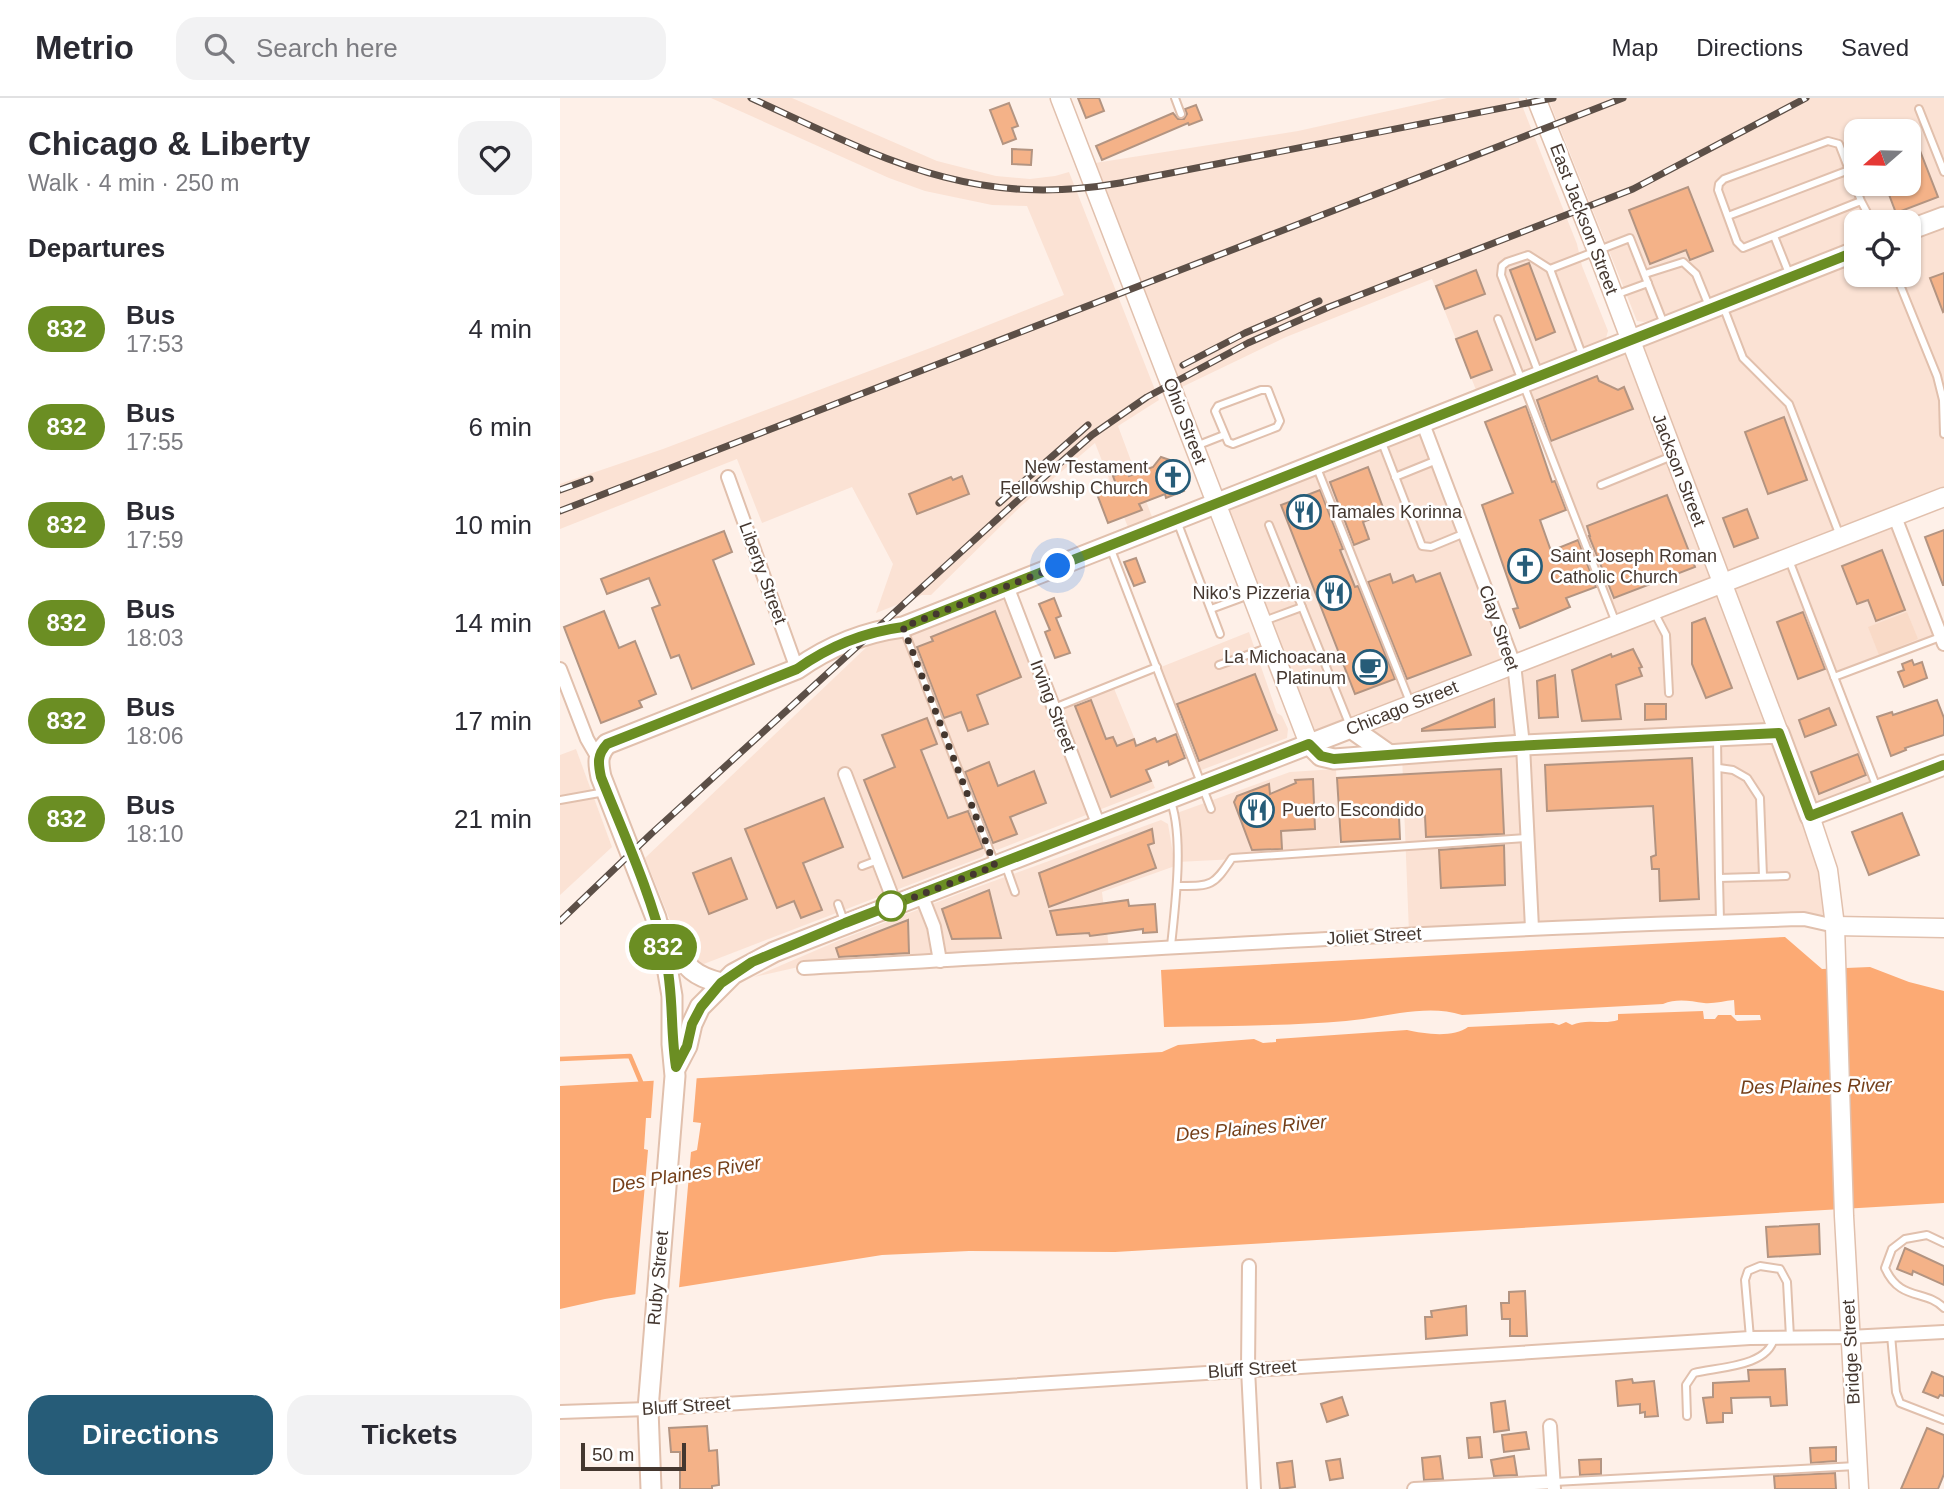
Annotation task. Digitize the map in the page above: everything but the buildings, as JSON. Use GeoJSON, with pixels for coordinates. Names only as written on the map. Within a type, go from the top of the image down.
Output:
{"type":"FeatureCollection","features":[{"type":"Feature","properties":{"kind":"main road"},"geometry":{"type":"LineString","coordinates":[[1921,225],[1944,216]]}},
{"type":"Feature","properties":{"kind":"main road"},"geometry":{"type":"LineString","coordinates":[[676,1072],[672,1044],[672,996],[656,918],[601,777],[598,758],[607,744],[797,669],[818,654],[879,630],[903,627],[1844,256]]}},
{"type":"Feature","properties":{"kind":"main road"},"geometry":{"type":"LineString","coordinates":[[1351,728],[1388,754]]}},
{"type":"Feature","properties":{"kind":"main road","name":"Chicago Street"},"geometry":{"type":"LineString","coordinates":[[676,1072],[687,1046],[692,1024],[701,1007],[721,983],[752,962],[845,923],[1351,728]]}},
{"type":"Feature","properties":{"kind":"main road"},"geometry":{"type":"LineString","coordinates":[[1309,744],[1321,756],[1334,759],[1523,745],[1779,733]]}},
{"type":"Feature","properties":{"kind":"main road","name":"Jackson Street"},"geometry":{"type":"LineString","coordinates":[[1779,733],[1810,816]]}},
{"type":"Feature","properties":{"kind":"main road"},"geometry":{"type":"LineString","coordinates":[[1810,816],[1944,765]]}},
{"type":"Feature","properties":{"kind":"main road"},"geometry":{"type":"LineString","coordinates":[[656,918],[676,946],[685,965],[703,978],[721,983]]}},
{"type":"Feature","properties":{"kind":"main road","name":"Ruby Street"},"geometry":{"type":"LineString","coordinates":[[651,1489],[648,1409],[676,1072]]}},
{"type":"Feature","properties":{"kind":"street","name":"Ohio Street"},"geometry":{"type":"LineString","coordinates":[[1060,98],[1309,744]]}},
{"type":"Feature","properties":{"kind":"street","name":"East Jackson Street"},"geometry":{"type":"LineString","coordinates":[[1536,98],[1629,340]]}},
{"type":"Feature","properties":{"kind":"street","name":"Jackson Street"},"geometry":{"type":"LineString","coordinates":[[1629,340],[1779,733]]}},
{"type":"Feature","properties":{"kind":"street","name":"Clay Street"},"geometry":{"type":"LineString","coordinates":[[1422,421],[1514,664],[1523,745],[1532,928]]}},
{"type":"Feature","properties":{"kind":"street","name":"Liberty Street"},"geometry":{"type":"LineString","coordinates":[[728,477],[797,669]]}},
{"type":"Feature","properties":{"kind":"street","name":"Chicago Street"},"geometry":{"type":"LineString","coordinates":[[1351,728],[1944,497]]}},
{"type":"Feature","properties":{"kind":"street"},"geometry":{"type":"LineString","coordinates":[[1895,517],[1943,639]]}},
{"type":"Feature","properties":{"kind":"street","name":"Irving Street"},"geometry":{"type":"LineString","coordinates":[[1007,586],[1099,826]]}},
{"type":"Feature","properties":{"kind":"street"},"geometry":{"type":"LineString","coordinates":[[560,669],[587,739],[598,758]]}},
{"type":"Feature","properties":{"kind":"street"},"geometry":{"type":"LineString","coordinates":[[845,774],[895,904]]}},
{"type":"Feature","properties":{"kind":"street","name":"Jackson Street"},"geometry":{"type":"LineString","coordinates":[[1810,816],[1828,870],[1836,960]]}},
{"type":"Feature","properties":{"kind":"street"},"geometry":{"type":"LineString","coordinates":[[921,894],[934,927],[940,961]]}},
{"type":"Feature","properties":{"kind":"street","name":"Joliet Street"},"geometry":{"type":"LineString","coordinates":[[804,968],[1171,946],[1720,921],[1804,919],[1835,926],[1944,928]]}},
{"type":"Feature","properties":{"kind":"street","name":"Bridge Street"},"geometry":{"type":"LineString","coordinates":[[1836,960],[1849,1337],[1859,1489]]}},
{"type":"Feature","properties":{"kind":"street"},"geometry":{"type":"LineString","coordinates":[[1250,1266],[1248,1369],[1254,1489]]}},
{"type":"Feature","properties":{"kind":"street","name":"Bluff Street"},"geometry":{"type":"LineString","coordinates":[[560,1412],[648,1409],[1750,1338],[1944,1332]]}},
{"type":"Feature","properties":{"kind":"street"},"geometry":{"type":"LineString","coordinates":[[1414,1489],[1554,1486],[1550,1426]]}},
{"type":"Feature","properties":{"kind":"lane"},"geometry":{"type":"LineString","coordinates":[[1175,98],[1181,114]]}},
{"type":"Feature","properties":{"kind":"lane"},"geometry":{"type":"LineString","coordinates":[[1919,108],[1944,172]]}},
{"type":"Feature","properties":{"kind":"lane"},"geometry":{"type":"LineString","coordinates":[[1844,157],[1839,144],[1828,141],[1724,179],[1718,190],[1737,242],[1743,248],[1861,201]]}},
{"type":"Feature","properties":{"kind":"lane"},"geometry":{"type":"LineString","coordinates":[[1728,216],[1844,172]]}},
{"type":"Feature","properties":{"kind":"lane"},"geometry":{"type":"LineString","coordinates":[[1859,196],[1866,210]]}},
{"type":"Feature","properties":{"kind":"lane"},"geometry":{"type":"LineString","coordinates":[[1774,236],[1790,276]]}},
{"type":"Feature","properties":{"kind":"lane"},"geometry":{"type":"LineString","coordinates":[[1550,269],[1630,238],[1664,326]]}},
{"type":"Feature","properties":{"kind":"lane"},"geometry":{"type":"LineString","coordinates":[[1584,358],[1550,269],[1528,255],[1502,266],[1501,275],[1531,378],[1617,624]]}},
{"type":"Feature","properties":{"kind":"lane"},"geometry":{"type":"LineString","coordinates":[[1645,274],[1683,261],[1696,274],[1743,358],[1789,404],[1841,537]]}},
{"type":"Feature","properties":{"kind":"lane"},"geometry":{"type":"LineString","coordinates":[[1613,296],[1648,283]]}},
{"type":"Feature","properties":{"kind":"lane"},"geometry":{"type":"LineString","coordinates":[[1901,287],[1937,376],[1943,400],[1944,434]]}},
{"type":"Feature","properties":{"kind":"lane"},"geometry":{"type":"LineString","coordinates":[[1498,319],[1531,378]]}},
{"type":"Feature","properties":{"kind":"lane"},"geometry":{"type":"LineString","coordinates":[[1261,390],[1268,390],[1280,421],[1277,427],[1233,444],[1224,435],[1215,411],[1218,406],[1261,390]]}},
{"type":"Feature","properties":{"kind":"lane"},"geometry":{"type":"LineString","coordinates":[[1195,446],[1224,435]]}},
{"type":"Feature","properties":{"kind":"lane"},"geometry":{"type":"LineString","coordinates":[[1380,438],[1422,546],[1431,547],[1465,533]]}},
{"type":"Feature","properties":{"kind":"lane"},"geometry":{"type":"LineString","coordinates":[[1601,485],[1674,456]]}},
{"type":"Feature","properties":{"kind":"lane"},"geometry":{"type":"LineString","coordinates":[[1395,477],[1437,460]]}},
{"type":"Feature","properties":{"kind":"lane"},"geometry":{"type":"LineString","coordinates":[[1315,464],[1411,704]]}},
{"type":"Feature","properties":{"kind":"lane"},"geometry":{"type":"LineString","coordinates":[[1176,519],[1220,634]]}},
{"type":"Feature","properties":{"kind":"lane"},"geometry":{"type":"LineString","coordinates":[[1269,525],[1351,728]]}},
{"type":"Feature","properties":{"kind":"lane"},"geometry":{"type":"LineString","coordinates":[[1109,545],[1211,808]]}},
{"type":"Feature","properties":{"kind":"lane"},"geometry":{"type":"LineString","coordinates":[[1788,558],[1878,790]]}},
{"type":"Feature","properties":{"kind":"lane"},"geometry":{"type":"LineString","coordinates":[[1211,609],[1252,594]]}},
{"type":"Feature","properties":{"kind":"lane"},"geometry":{"type":"LineString","coordinates":[[1262,622],[1302,607]]}},
{"type":"Feature","properties":{"kind":"lane"},"geometry":{"type":"LineString","coordinates":[[1654,610],[1666,635],[1669,693]]}},
{"type":"Feature","properties":{"kind":"lane"},"geometry":{"type":"LineString","coordinates":[[903,627],[1000,864],[1015,892]]}},
{"type":"Feature","properties":{"kind":"lane"},"geometry":{"type":"LineString","coordinates":[[1834,677],[1943,639]]}},
{"type":"Feature","properties":{"kind":"lane"},"geometry":{"type":"LineString","coordinates":[[1219,665],[1272,646]]}},
{"type":"Feature","properties":{"kind":"lane"},"geometry":{"type":"LineString","coordinates":[[1054,708],[1157,667]]}},
{"type":"Feature","properties":{"kind":"lane"},"geometry":{"type":"LineString","coordinates":[[1717,736],[1720,921]]}},
{"type":"Feature","properties":{"kind":"lane"},"geometry":{"type":"LineString","coordinates":[[1718,768],[1734,770],[1747,778],[1760,798],[1763,876]]}},
{"type":"Feature","properties":{"kind":"lane"},"geometry":{"type":"LineString","coordinates":[[560,800],[607,792]]}},
{"type":"Feature","properties":{"kind":"lane"},"geometry":{"type":"LineString","coordinates":[[1170,797],[1175,814],[1177,886],[1171,946]]}},
{"type":"Feature","properties":{"kind":"lane"},"geometry":{"type":"LineString","coordinates":[[1177,886],[1204,886],[1217,880],[1232,858],[1528,838]]}},
{"type":"Feature","properties":{"kind":"lane"},"geometry":{"type":"LineString","coordinates":[[862,866],[878,860]]}},
{"type":"Feature","properties":{"kind":"lane"},"geometry":{"type":"LineString","coordinates":[[1719,878],[1786,876]]}},
{"type":"Feature","properties":{"kind":"lane"},"geometry":{"type":"LineString","coordinates":[[838,904],[845,923]]}},
{"type":"Feature","properties":{"kind":"lane"},"geometry":{"type":"LineString","coordinates":[[1944,1243],[1927,1235],[1905,1240],[1892,1249],[1885,1268],[1889,1279],[1908,1293],[1939,1302],[1944,1307]]}},
{"type":"Feature","properties":{"kind":"lane"},"geometry":{"type":"LineString","coordinates":[[1750,1338],[1745,1280],[1748,1271],[1760,1266],[1780,1269],[1787,1282],[1790,1337]]}},
{"type":"Feature","properties":{"kind":"lane"},"geometry":{"type":"LineString","coordinates":[[1891,1335],[1896,1392],[1900,1403],[1944,1420]]}},
{"type":"Feature","properties":{"kind":"lane"},"geometry":{"type":"LineString","coordinates":[[1687,1416],[1686,1385],[1694,1373],[1745,1363],[1767,1353],[1774,1338]]}},
{"type":"Feature","properties":{"kind":"lane"},"geometry":{"type":"LineString","coordinates":[[1554,1486],[1857,1466]]}},
{"type":"Feature","properties":{"kind":"shaded area"},"geometry":{"type":"Polygon","coordinates":[[[711,98],[792,98],[937,161],[996,176],[1030,179],[1069,172],[1159,400],[1118,426],[1155,525],[1131,535],[1095,443],[1021,506],[931,595],[922,595],[876,613],[893,564],[852,487],[762,523],[737,459],[560,529],[560,484],[663,449],[1064,295],[1027,206],[992,205],[925,191],[889,178],[711,98]]]}},
{"type":"Feature","properties":{"kind":"shaded area"},"geometry":{"type":"Polygon","coordinates":[[[1447,98],[1519,98],[1608,331],[1606,338],[1524,378],[1631,340],[1721,584],[1617,624],[1521,380],[1478,395],[1432,279],[1286,337],[1182,387],[1095,163],[1298,131],[1447,98]]]}},
{"type":"Feature","properties":{"kind":"shaded area"},"geometry":{"type":"Polygon","coordinates":[[[1548,98],[1944,98],[1944,496],[1723,583],[1633,339],[1734,297],[1644,322],[1637,321],[1548,98]]]}},
{"type":"Feature","properties":{"kind":"shaded area"},"geometry":{"type":"Polygon","coordinates":[[[1421,422],[1514,663],[1309,743],[1217,502],[1421,422]]]}},
{"type":"Feature","properties":{"kind":"shaded area"},"geometry":{"type":"Polygon","coordinates":[[[1898,516],[1941,637],[1834,678],[1877,790],[1810,816],[1723,585],[1898,516]]]}},
{"type":"Feature","properties":{"kind":"shaded area"},"geometry":{"type":"Polygon","coordinates":[[[1721,586],[1775,733],[1524,744],[1515,664],[1721,586]]]}},
{"type":"Feature","properties":{"kind":"shaded area"},"geometry":{"type":"Polygon","coordinates":[[[1006,587],[1053,708],[1113,686],[1155,788],[997,850],[991,846],[904,627],[1006,587]]]}},
{"type":"Feature","properties":{"kind":"shaded area"},"geometry":{"type":"Polygon","coordinates":[[[1907,612],[1918,639],[1879,655],[1868,627],[1907,612]]]}},
{"type":"Feature","properties":{"kind":"shaded area"},"geometry":{"type":"Polygon","coordinates":[[[901,630],[986,852],[982,857],[696,967],[686,960],[645,858],[874,640],[901,630]]]}},
{"type":"Feature","properties":{"kind":"shaded area"},"geometry":{"type":"Polygon","coordinates":[[[1249,632],[1277,713],[1282,716],[1288,729],[1287,738],[1196,772],[1156,669],[1249,632]]]}},
{"type":"Feature","properties":{"kind":"shaded area"},"geometry":{"type":"Polygon","coordinates":[[[1514,665],[1522,744],[1389,753],[1352,728],[1514,665]]]}},
{"type":"Feature","properties":{"kind":"shaded area"},"geometry":{"type":"Polygon","coordinates":[[[1776,734],[1809,816],[1834,925],[1409,933],[1402,755],[1776,734]]]}},
{"type":"Feature","properties":{"kind":"shaded area"},"geometry":{"type":"Polygon","coordinates":[[[576,749],[612,847],[560,895],[560,755],[576,749]]]}},
{"type":"Feature","properties":{"kind":"shaded area"},"geometry":{"type":"Polygon","coordinates":[[[1336,769],[1340,854],[1177,862],[1177,813],[1290,772],[1336,769]]]}},
{"type":"Feature","properties":{"kind":"shaded area"},"geometry":{"type":"Polygon","coordinates":[[[1161,820],[1168,824],[1175,866],[1102,892],[1109,948],[803,966],[754,977],[961,893],[1161,820]]]}},
{"type":"Feature","properties":{"kind":"water","name":"Des Plaines River"},"geometry":{"type":"Polygon","coordinates":[[[1785,937],[1822,969],[1870,967],[1909,982],[1944,991],[1944,1203],[1115,1252],[969,1251],[882,1255],[605,1299],[560,1309],[560,1086],[1162,1052],[1178,1045],[1254,1039],[1263,1043],[1276,1042],[1276,1039],[1407,1030],[1447,1034],[1468,1027],[1553,1023],[1559,1025],[1566,1022],[1572,1025],[1613,1021],[1618,1020],[1618,1014],[1703,1011],[1704,1019],[1731,1015],[1737,1021],[1761,1020],[1760,1015],[1735,1015],[1734,1000],[1462,1015],[1434,1010],[1300,1024],[1164,1027],[1161,970],[1785,937]]]}},
{"type":"Feature","properties":{"kind":"pier"},"geometry":{"type":"Polygon","coordinates":[[[697,1074],[693,1122],[701,1123],[697,1150],[691,1152],[679,1288],[682,1290],[635,1298],[648,1150],[644,1149],[646,1118],[651,1118],[654,1077],[697,1074]]]}},
{"type":"Feature","properties":{"kind":"waterway"},"geometry":{"type":"LineString","coordinates":[[560,1059],[630,1056],[641,1082]]}},
{"type":"Feature","properties":{"kind":"railway"},"geometry":{"type":"LineString","coordinates":[[751,98],[843,140],[929,173],[972,183],[1018,189],[1067,189],[1120,183],[1553,98]]}},
{"type":"Feature","properties":{"kind":"railway"},"geometry":{"type":"LineString","coordinates":[[560,511],[1623,98]]}},
{"type":"Feature","properties":{"kind":"railway"},"geometry":{"type":"LineString","coordinates":[[560,921],[651,834],[1017,501],[1092,435],[1147,397],[1248,343],[1329,307],[1633,189],[1806,98]]}},
{"type":"Feature","properties":{"kind":"railway"},"geometry":{"type":"LineString","coordinates":[[1183,365],[1245,333],[1319,301]]}},
{"type":"Feature","properties":{"kind":"railway"},"geometry":{"type":"LineString","coordinates":[[999,503],[1088,425]]}},
{"type":"Feature","properties":{"kind":"railway"},"geometry":{"type":"LineString","coordinates":[[560,490],[590,479]]}},
{"type":"Feature","properties":{"kind":"bus line","name":"832"},"geometry":{"type":"LineString","coordinates":[[1844,256],[903,627],[879,630],[818,654],[797,669],[607,744],[601,751],[598,765],[656,918],[672,996],[672,1044],[676,1067],[701,1007],[721,983],[752,962],[845,923],[1309,744],[1321,756],[1334,759],[1496,747],[1779,733],[1810,816],[1944,765]]}},
{"type":"Feature","properties":{"kind":"place","name":"New Testament Fellowship Church"},"geometry":{"type":"Point","coordinates":[1173,477]}},
{"type":"Feature","properties":{"kind":"place","name":"Tamales Korinna"},"geometry":{"type":"Point","coordinates":[1304,512]}},
{"type":"Feature","properties":{"kind":"place","name":"Saint Joseph Roman Catholic Church"},"geometry":{"type":"Point","coordinates":[1525,566]}},
{"type":"Feature","properties":{"kind":"place","name":"Niko's Pizzeria"},"geometry":{"type":"Point","coordinates":[1334,593]}},
{"type":"Feature","properties":{"kind":"place","name":"La Michoacana Platinum"},"geometry":{"type":"Point","coordinates":[1370,667]}},
{"type":"Feature","properties":{"kind":"place","name":"Puerto Escondido"},"geometry":{"type":"Point","coordinates":[1257,810]}},
{"type":"Feature","properties":{"kind":"route"},"geometry":{"type":"LineString","coordinates":[[891,906],[995,866],[903,627],[1058,566]]}}]}
